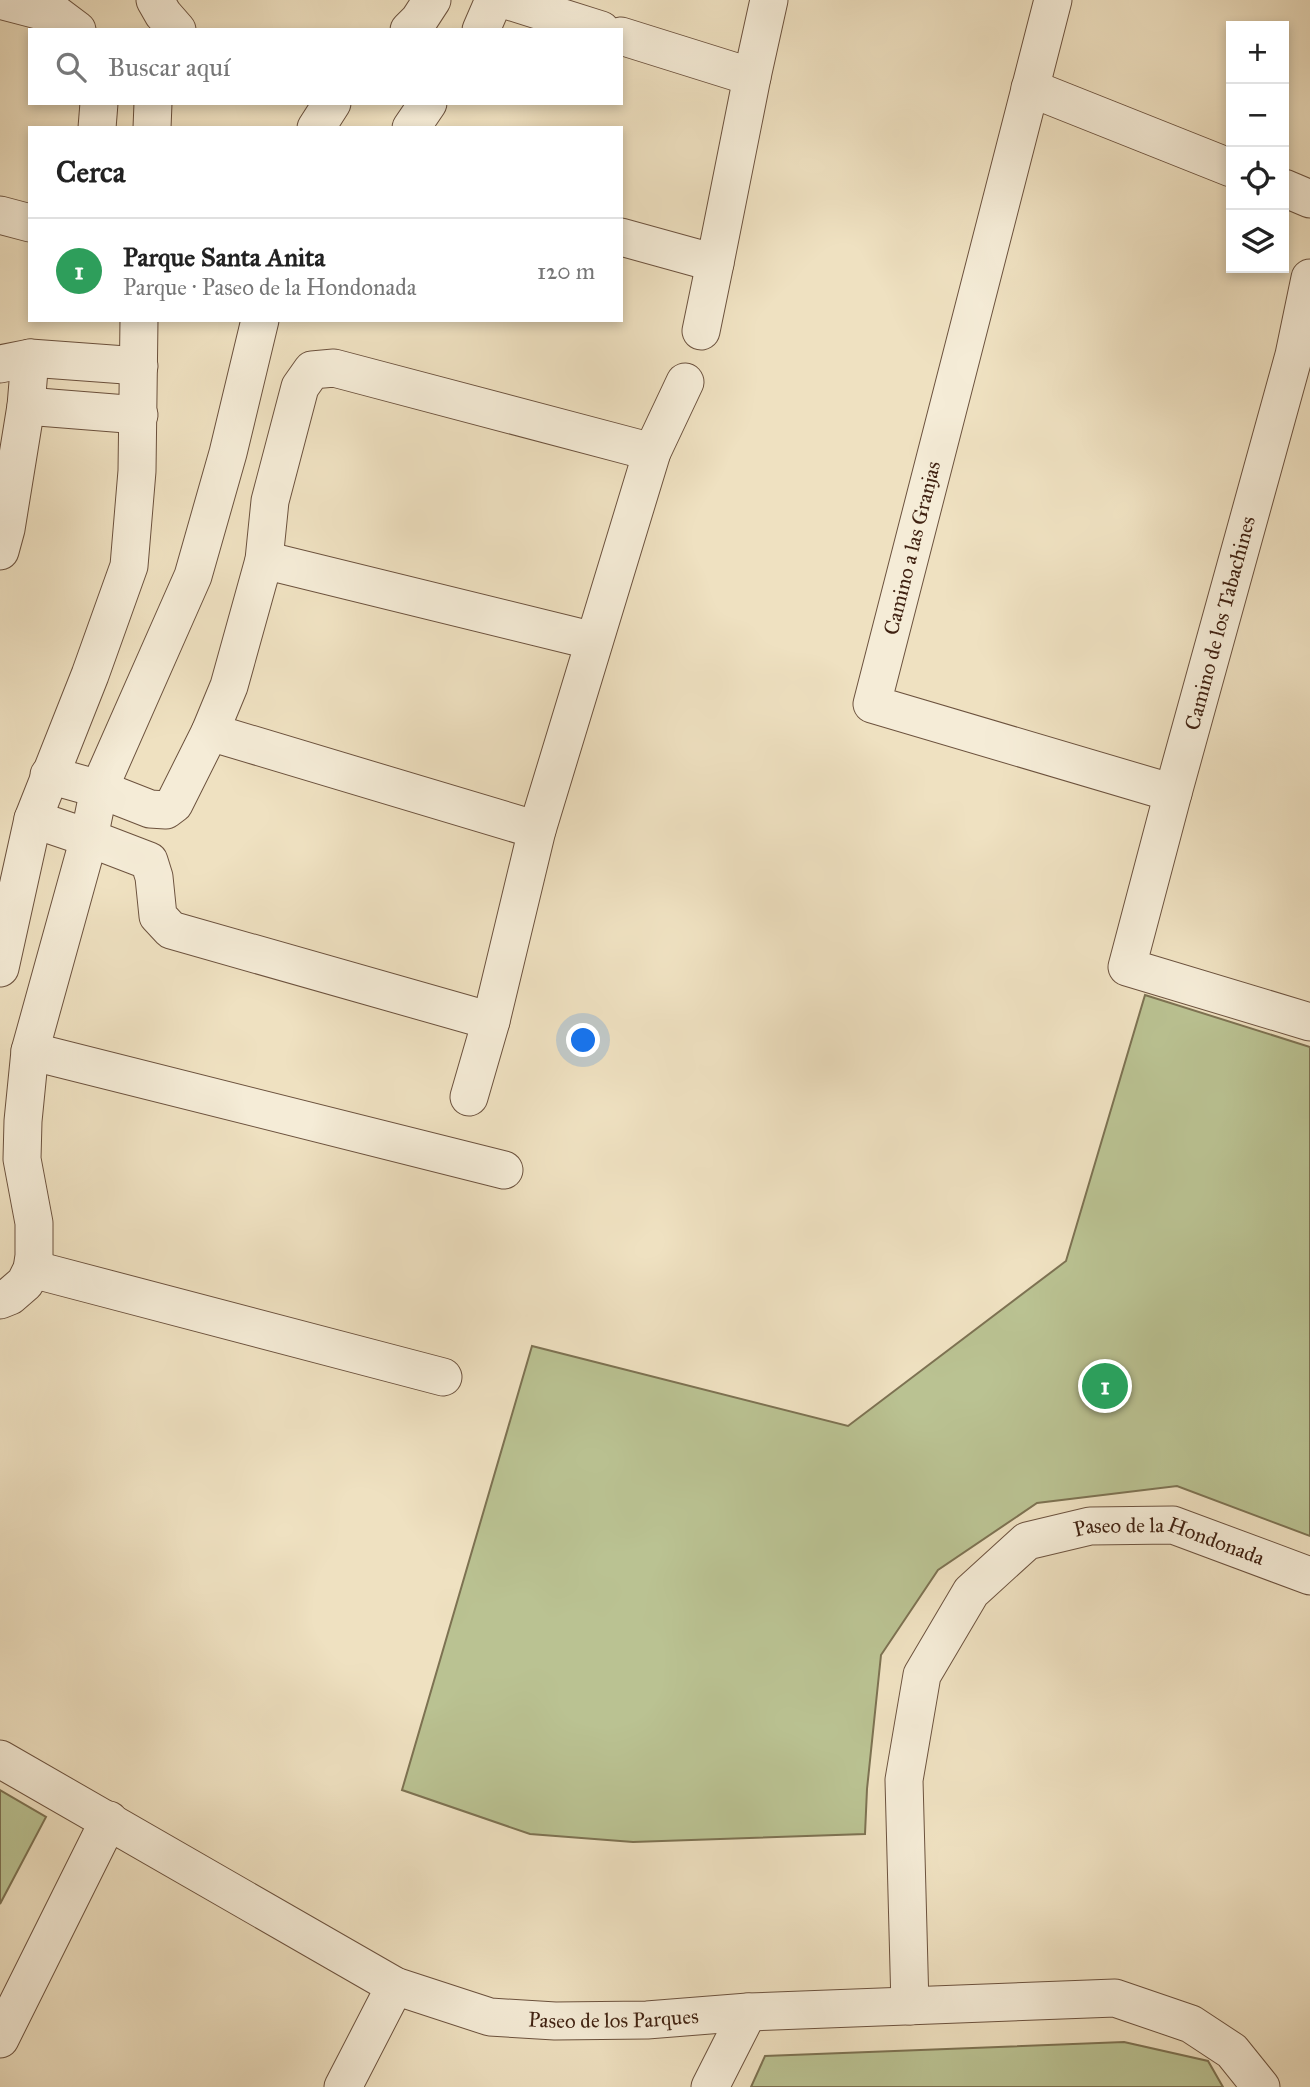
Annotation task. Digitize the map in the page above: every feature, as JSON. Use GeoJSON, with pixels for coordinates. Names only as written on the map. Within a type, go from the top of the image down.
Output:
{"type":"FeatureCollection","features":[{"type":"Feature","properties":{"kind":"street"},"geometry":{"type":"LineString","coordinates":[[0,0],[64,15]]}},
{"type":"Feature","properties":{"kind":"street"},"geometry":{"type":"LineString","coordinates":[[411,28],[432,0]]}},
{"type":"Feature","properties":{"kind":"street"},"geometry":{"type":"LineString","coordinates":[[482,28],[494,0]]}},
{"type":"Feature","properties":{"kind":"street"},"geometry":{"type":"LineString","coordinates":[[506,0],[595,28]]}},
{"type":"Feature","properties":{"kind":"street"},"geometry":{"type":"LineString","coordinates":[[701,331],[769,0]]}},
{"type":"Feature","properties":{"kind":"street","name":"Camino a las Granjas"},"geometry":{"type":"LineString","coordinates":[[1053,0],[872,704],[1173,793]]}},
{"type":"Feature","properties":{"kind":"street"},"geometry":{"type":"LineString","coordinates":[[623,37],[752,77]]}},
{"type":"Feature","properties":{"kind":"street"},"geometry":{"type":"LineString","coordinates":[[1030,88],[1226,166]]}},
{"type":"Feature","properties":{"kind":"street"},"geometry":{"type":"LineString","coordinates":[[97,126],[99,105]]}},
{"type":"Feature","properties":{"kind":"street"},"geometry":{"type":"LineString","coordinates":[[152,126],[153,105]]}},
{"type":"Feature","properties":{"kind":"street"},"geometry":{"type":"LineString","coordinates":[[317,126],[331,105]]}},
{"type":"Feature","properties":{"kind":"street"},"geometry":{"type":"LineString","coordinates":[[412,126],[427,105]]}},
{"type":"Feature","properties":{"kind":"street"},"geometry":{"type":"LineString","coordinates":[[1289,190],[1310,199]]}},
{"type":"Feature","properties":{"kind":"street"},"geometry":{"type":"LineString","coordinates":[[0,215],[28,222]]}},
{"type":"Feature","properties":{"kind":"street"},"geometry":{"type":"LineString","coordinates":[[623,238],[715,262]]}},
{"type":"Feature","properties":{"kind":"street","name":"Camino de los Tabachines"},"geometry":{"type":"LineString","coordinates":[[1310,278],[1294,355],[1173,793],[1128,967],[1310,1022]]}},
{"type":"Feature","properties":{"kind":"street"},"geometry":{"type":"LineString","coordinates":[[0,968],[33,819],[90,676],[129,566],[137,471],[139,322]]}},
{"type":"Feature","properties":{"kind":"street"},"geometry":{"type":"LineString","coordinates":[[0,1300],[10,1296],[25,1283],[32,1269],[34,1223],[11,1166],[23,1121],[30,1051],[89,838],[99,789],[193,576],[228,453],[260,322]]}},
{"type":"Feature","properties":{"kind":"street"},"geometry":{"type":"LineString","coordinates":[[0,551],[26,407],[15,361],[139,366]]}},
{"type":"Feature","properties":{"kind":"street"},"geometry":{"type":"LineString","coordinates":[[49,775],[99,789],[150,809],[166,810],[174,804],[210,732],[229,686],[264,560],[270,501],[300,387],[312,370],[334,368],[652,452]]}},
{"type":"Feature","properties":{"kind":"street"},"geometry":{"type":"LineString","coordinates":[[469,1097],[491,1021],[537,830],[594,641],[652,452],[685,383]]}},
{"type":"Feature","properties":{"kind":"street"},"geometry":{"type":"LineString","coordinates":[[26,407],[139,415]]}},
{"type":"Feature","properties":{"kind":"street"},"geometry":{"type":"LineString","coordinates":[[264,560],[594,641]]}},
{"type":"Feature","properties":{"kind":"street"},"geometry":{"type":"LineString","coordinates":[[210,732],[537,830]]}},
{"type":"Feature","properties":{"kind":"street"},"geometry":{"type":"LineString","coordinates":[[33,819],[149,861],[154,877],[158,916],[171,930],[491,1021]]}},
{"type":"Feature","properties":{"kind":"street"},"geometry":{"type":"LineString","coordinates":[[30,1051],[504,1170]]}},
{"type":"Feature","properties":{"kind":"street"},"geometry":{"type":"LineString","coordinates":[[32,1269],[443,1377]]}},
{"type":"Feature","properties":{"kind":"street","name":"Paseo de la Hondonada"},"geometry":{"type":"LineString","coordinates":[[910,2006],[904,1780],[922,1675],[971,1592],[1027,1541],[1090,1526],[1173,1525],[1310,1576]]}},
{"type":"Feature","properties":{"kind":"street","name":"Paseo de los Parques"},"geometry":{"type":"LineString","coordinates":[[0,1759],[395,1986],[491,2017],[555,2021],[647,2020],[748,2012],[1115,1998],[1191,2024],[1232,2051],[1261,2087]]}},
{"type":"Feature","properties":{"kind":"street"},"geometry":{"type":"LineString","coordinates":[[0,2039],[109,1820]]}},
{"type":"Feature","properties":{"kind":"street"},"geometry":{"type":"LineString","coordinates":[[343,2087],[395,1986]]}},
{"type":"Feature","properties":{"kind":"street"},"geometry":{"type":"LineString","coordinates":[[710,2087],[748,2012]]}},
{"type":"Feature","properties":{"kind":"green space"},"geometry":{"type":"Polygon","coordinates":[[[1145,995],[1310,1047],[1310,1536],[1177,1486],[1037,1503],[938,1570],[881,1655],[865,1834],[633,1842],[530,1834],[402,1790],[532,1346],[848,1426],[1066,1261],[1145,995]]]}},
{"type":"Feature","properties":{"kind":"green space"},"geometry":{"type":"Polygon","coordinates":[[[0,1790],[46,1817],[0,1904],[0,1790]]]}},
{"type":"Feature","properties":{"kind":"green space"},"geometry":{"type":"Polygon","coordinates":[[[1124,2042],[1208,2061],[1223,2087],[751,2087],[765,2056],[1124,2042]]]}},
{"type":"Feature","properties":{"kind":"place","name":"Parque Santa Anita"},"geometry":{"type":"Point","coordinates":[1105,1386]}}]}
